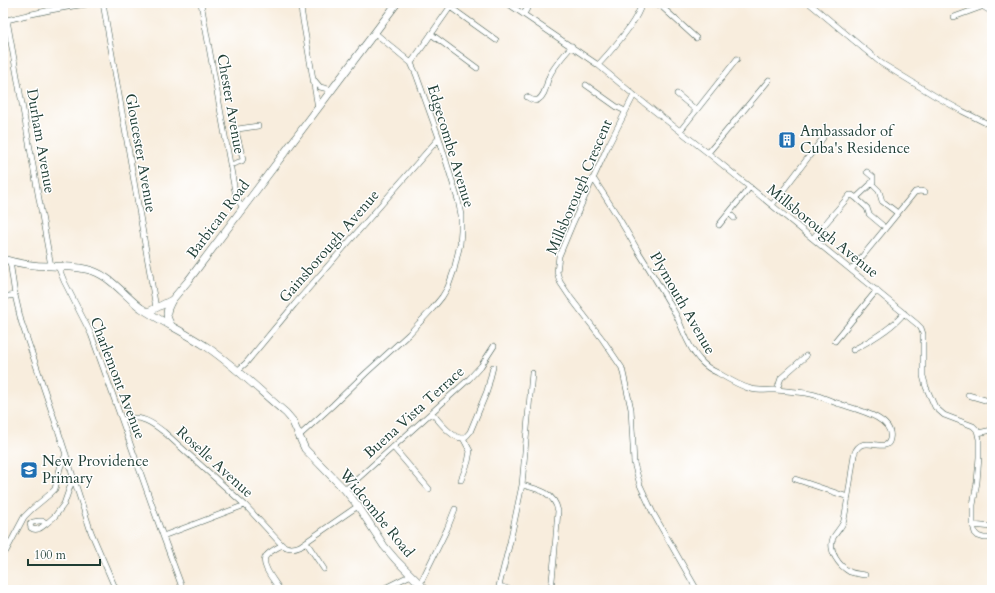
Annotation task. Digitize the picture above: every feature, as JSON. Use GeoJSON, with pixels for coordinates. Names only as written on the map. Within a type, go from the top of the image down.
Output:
{"type":"FeatureCollection","features":[{"type":"Feature","properties":{"kind":"main road","name":"Barbican Road"},"geometry":{"type":"LineString","coordinates":[[148,312],[172,300],[188,281],[397,3]]}},
{"type":"Feature","properties":{"kind":"main road"},"geometry":{"type":"LineString","coordinates":[[6,260],[31,265],[78,267],[95,272],[110,280],[134,303],[148,312]]}},
{"type":"Feature","properties":{"kind":"main road"},"geometry":{"type":"LineString","coordinates":[[171,326],[166,314],[172,300]]}},
{"type":"Feature","properties":{"kind":"main road","name":"Widcombe Road"},"geometry":{"type":"LineString","coordinates":[[148,312],[206,346],[225,360],[286,413],[292,420],[305,449],[345,490],[358,506],[384,546],[426,590]]}},
{"type":"Feature","properties":{"kind":"street"},"geometry":{"type":"LineString","coordinates":[[5,21],[33,13],[94,3]]}},
{"type":"Feature","properties":{"kind":"street","name":"Gloucester Avenue"},"geometry":{"type":"LineString","coordinates":[[103,3],[156,308]]}},
{"type":"Feature","properties":{"kind":"street","name":"Chester Avenue"},"geometry":{"type":"LineString","coordinates":[[201,3],[236,197],[243,208]]}},
{"type":"Feature","properties":{"kind":"street"},"geometry":{"type":"LineString","coordinates":[[300,3],[318,108]]}},
{"type":"Feature","properties":{"kind":"street","name":"Millsborough Avenue"},"geometry":{"type":"LineString","coordinates":[[507,3],[598,65],[750,187],[815,236],[852,270],[917,324],[921,328],[922,334],[923,376],[935,407],[944,415],[973,426],[978,433]]}},
{"type":"Feature","properties":{"kind":"street"},"geometry":{"type":"LineString","coordinates":[[524,14],[530,3]]}},
{"type":"Feature","properties":{"kind":"street"},"geometry":{"type":"LineString","coordinates":[[598,65],[622,37],[638,13],[641,4],[648,3]]}},
{"type":"Feature","properties":{"kind":"street"},"geometry":{"type":"LineString","coordinates":[[651,3],[656,3],[661,6],[696,38]]}},
{"type":"Feature","properties":{"kind":"street"},"geometry":{"type":"LineString","coordinates":[[809,3],[881,63],[942,100],[992,126]]}},
{"type":"Feature","properties":{"kind":"street"},"geometry":{"type":"LineString","coordinates":[[977,3],[992,12]]}},
{"type":"Feature","properties":{"kind":"street"},"geometry":{"type":"LineString","coordinates":[[411,63],[452,5],[496,40]]}},
{"type":"Feature","properties":{"kind":"street"},"geometry":{"type":"LineString","coordinates":[[954,17],[984,6]]}},
{"type":"Feature","properties":{"kind":"street","name":"Durham Avenue"},"geometry":{"type":"LineString","coordinates":[[5,21],[54,266]]}},
{"type":"Feature","properties":{"kind":"street","name":"Edgecombe Avenue"},"geometry":{"type":"LineString","coordinates":[[299,436],[409,334],[433,308],[448,287],[454,270],[460,244],[461,215],[458,200],[422,91],[411,63],[375,33]]}},
{"type":"Feature","properties":{"kind":"street"},"geometry":{"type":"LineString","coordinates":[[431,34],[477,68]]}},
{"type":"Feature","properties":{"kind":"street"},"geometry":{"type":"LineString","coordinates":[[527,97],[534,101],[541,98],[549,76],[572,46]]}},
{"type":"Feature","properties":{"kind":"street"},"geometry":{"type":"LineString","coordinates":[[680,131],[736,59]]}},
{"type":"Feature","properties":{"kind":"street"},"geometry":{"type":"LineString","coordinates":[[314,80],[320,88],[332,90]]}},
{"type":"Feature","properties":{"kind":"street"},"geometry":{"type":"LineString","coordinates":[[708,153],[769,80]]}},
{"type":"Feature","properties":{"kind":"street"},"geometry":{"type":"LineString","coordinates":[[586,85],[625,111]]}},
{"type":"Feature","properties":{"kind":"street"},"geometry":{"type":"LineString","coordinates":[[677,94],[696,110]]}},
{"type":"Feature","properties":{"kind":"street","name":"Millsborough Crescent"},"geometry":{"type":"LineString","coordinates":[[634,95],[607,148],[572,225],[559,256],[557,272],[560,282],[570,297],[603,340],[622,368],[631,409],[634,463],[640,485],[653,513],[697,590]]}},
{"type":"Feature","properties":{"kind":"street"},"geometry":{"type":"LineString","coordinates":[[230,165],[242,161],[243,158],[237,135],[238,129],[258,126]]}},
{"type":"Feature","properties":{"kind":"street","name":"Gainsborough Avenue"},"geometry":{"type":"LineString","coordinates":[[238,371],[438,138]]}},
{"type":"Feature","properties":{"kind":"street"},"geometry":{"type":"LineString","coordinates":[[773,203],[823,138]]}},
{"type":"Feature","properties":{"kind":"street"},"geometry":{"type":"LineString","coordinates":[[856,198],[873,180],[873,177],[867,172]]}},
{"type":"Feature","properties":{"kind":"street","name":"Plymouth Avenue"},"geometry":{"type":"LineString","coordinates":[[593,178],[661,288],[699,359],[716,372],[748,388],[755,390],[777,390],[811,394],[867,413],[876,417],[886,425],[891,438],[887,444],[880,446],[863,444],[856,450],[843,523],[832,540],[833,554],[839,563],[844,568],[854,573],[865,575]]}},
{"type":"Feature","properties":{"kind":"street"},"geometry":{"type":"LineString","coordinates":[[871,183],[879,191],[882,201],[895,211]]}},
{"type":"Feature","properties":{"kind":"street"},"geometry":{"type":"LineString","coordinates":[[719,225],[726,220],[728,213],[750,187]]}},
{"type":"Feature","properties":{"kind":"street"},"geometry":{"type":"LineString","coordinates":[[852,270],[915,192],[925,192]]}},
{"type":"Feature","properties":{"kind":"street"},"geometry":{"type":"LineString","coordinates":[[815,236],[848,197],[852,195],[868,208],[869,214],[882,226]]}},
{"type":"Feature","properties":{"kind":"street"},"geometry":{"type":"LineString","coordinates":[[728,213],[734,218]]}},
{"type":"Feature","properties":{"kind":"street"},"geometry":{"type":"LineString","coordinates":[[6,260],[21,321],[91,532],[114,589]]}},
{"type":"Feature","properties":{"kind":"street","name":"Charlemont Avenue"},"geometry":{"type":"LineString","coordinates":[[54,266],[64,281],[91,334],[183,590]]}},
{"type":"Feature","properties":{"kind":"street"},"geometry":{"type":"LineString","coordinates":[[834,341],[877,290]]}},
{"type":"Feature","properties":{"kind":"street"},"geometry":{"type":"LineString","coordinates":[[3,297],[15,295]]}},
{"type":"Feature","properties":{"kind":"street"},"geometry":{"type":"LineString","coordinates":[[853,350],[874,339],[904,313]]}},
{"type":"Feature","properties":{"kind":"street","name":"Buena Vista Terrace"},"geometry":{"type":"LineString","coordinates":[[345,490],[476,372],[494,346]]}},
{"type":"Feature","properties":{"kind":"street"},"geometry":{"type":"LineString","coordinates":[[777,390],[781,378],[806,356]]}},
{"type":"Feature","properties":{"kind":"street"},"geometry":{"type":"LineString","coordinates":[[432,413],[450,433],[458,438],[467,436],[487,391],[493,367]]}},
{"type":"Feature","properties":{"kind":"street"},"geometry":{"type":"LineString","coordinates":[[512,590],[499,588],[522,485],[532,373]]}},
{"type":"Feature","properties":{"kind":"street"},"geometry":{"type":"LineString","coordinates":[[968,395],[992,402]]}},
{"type":"Feature","properties":{"kind":"street","name":"Roselle Avenue"},"geometry":{"type":"LineString","coordinates":[[122,420],[135,418],[142,419],[164,432],[245,505],[282,545]]}},
{"type":"Feature","properties":{"kind":"street"},"geometry":{"type":"LineString","coordinates":[[992,430],[978,433],[979,457],[973,505],[973,525],[975,533],[984,538],[992,538]]}},
{"type":"Feature","properties":{"kind":"street"},"geometry":{"type":"LineString","coordinates":[[461,480],[468,462],[470,451],[463,438]]}},
{"type":"Feature","properties":{"kind":"street"},"geometry":{"type":"LineString","coordinates":[[393,447],[429,489]]}},
{"type":"Feature","properties":{"kind":"street"},"geometry":{"type":"LineString","coordinates":[[6,551],[24,517],[55,489],[60,468],[66,454]]}},
{"type":"Feature","properties":{"kind":"street"},"geometry":{"type":"LineString","coordinates":[[47,523],[55,516],[64,504],[73,478]]}},
{"type":"Feature","properties":{"kind":"street"},"geometry":{"type":"LineString","coordinates":[[795,479],[848,497]]}},
{"type":"Feature","properties":{"kind":"street"},"geometry":{"type":"LineString","coordinates":[[522,485],[546,493],[557,506],[558,511],[554,560],[550,590]]}},
{"type":"Feature","properties":{"kind":"street"},"geometry":{"type":"LineString","coordinates":[[163,536],[245,505]]}},
{"type":"Feature","properties":{"kind":"street"},"geometry":{"type":"LineString","coordinates":[[280,590],[265,567],[264,561],[266,556],[282,545],[292,549],[300,546],[358,506]]}},
{"type":"Feature","properties":{"kind":"street"},"geometry":{"type":"LineString","coordinates":[[420,584],[447,529],[455,509]]}},
{"type":"Feature","properties":{"kind":"street"},"geometry":{"type":"LineString","coordinates":[[973,525],[992,527]]}},
{"type":"Feature","properties":{"kind":"street"},"geometry":{"type":"LineString","coordinates":[[306,542],[324,569]]}},
{"type":"Feature","properties":{"kind":"street"},"geometry":{"type":"LineString","coordinates":[[381,590],[411,575]]}},
{"type":"Feature","properties":{"kind":"place","name":"Ambassador of Cuba's Residence"},"geometry":{"type":"Point","coordinates":[787,140]}},
{"type":"Feature","properties":{"kind":"place","name":"New Providence Primary"},"geometry":{"type":"Point","coordinates":[29,470]}}]}
